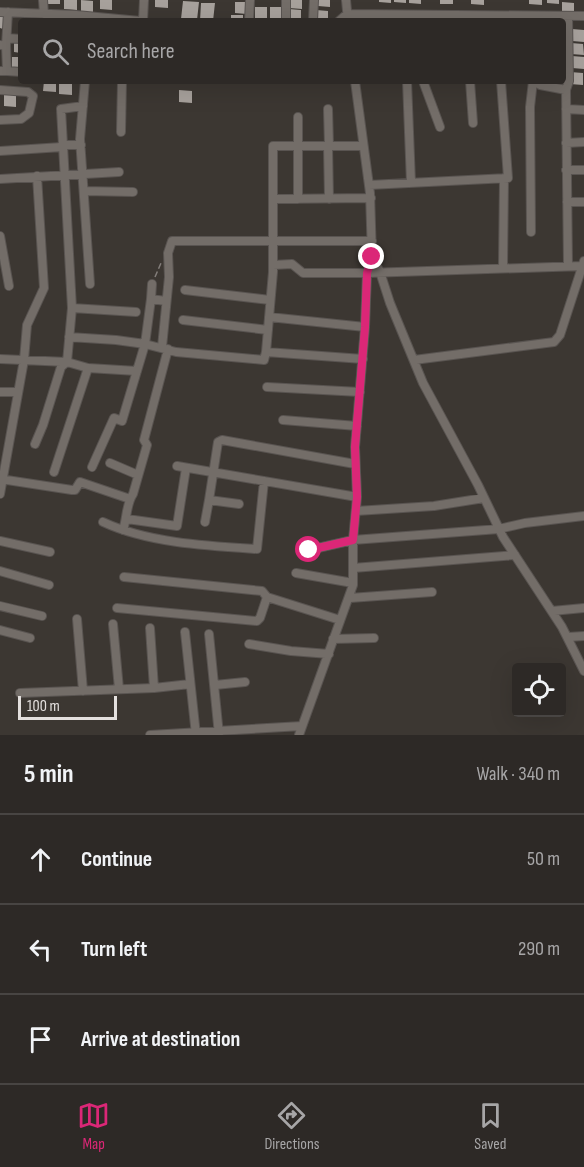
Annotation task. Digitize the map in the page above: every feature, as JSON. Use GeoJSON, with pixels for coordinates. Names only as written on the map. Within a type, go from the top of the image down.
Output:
{"type":"FeatureCollection","features":[{"type":"Feature","properties":{"kind":"street"},"geometry":{"type":"LineString","coordinates":[[43,0],[44,14]]}},
{"type":"Feature","properties":{"kind":"street"},"geometry":{"type":"LineString","coordinates":[[141,18],[144,0]]}},
{"type":"Feature","properties":{"kind":"street"},"geometry":{"type":"LineString","coordinates":[[249,18],[250,0]]}},
{"type":"Feature","properties":{"kind":"street"},"geometry":{"type":"LineString","coordinates":[[286,0],[286,18]]}},
{"type":"Feature","properties":{"kind":"street"},"geometry":{"type":"LineString","coordinates":[[313,18],[314,0]]}},
{"type":"Feature","properties":{"kind":"street"},"geometry":{"type":"LineString","coordinates":[[346,0],[347,18],[584,16]]}},
{"type":"Feature","properties":{"kind":"street"},"geometry":{"type":"LineString","coordinates":[[18,72],[3,71],[4,12],[82,18]]}},
{"type":"Feature","properties":{"kind":"street"},"geometry":{"type":"LineString","coordinates":[[568,16],[569,81],[566,90],[568,266]]}},
{"type":"Feature","properties":{"kind":"street"},"geometry":{"type":"LineString","coordinates":[[86,84],[81,145],[90,284]]}},
{"type":"Feature","properties":{"kind":"street"},"geometry":{"type":"LineString","coordinates":[[121,132],[122,84]]}},
{"type":"Feature","properties":{"kind":"street"},"geometry":{"type":"LineString","coordinates":[[299,735],[350,598],[353,583],[353,540],[357,497],[357,426],[367,273],[372,257],[371,198],[355,84]]}},
{"type":"Feature","properties":{"kind":"street"},"geometry":{"type":"LineString","coordinates":[[407,84],[411,183]]}},
{"type":"Feature","properties":{"kind":"street"},"geometry":{"type":"LineString","coordinates":[[424,84],[440,127]]}},
{"type":"Feature","properties":{"kind":"street"},"geometry":{"type":"LineString","coordinates":[[470,84],[473,123]]}},
{"type":"Feature","properties":{"kind":"street"},"geometry":{"type":"LineString","coordinates":[[369,185],[508,178],[501,84]]}},
{"type":"Feature","properties":{"kind":"street"},"geometry":{"type":"LineString","coordinates":[[531,232],[530,107],[533,84]]}},
{"type":"Feature","properties":{"kind":"street"},"geometry":{"type":"LineString","coordinates":[[538,84],[566,90]]}},
{"type":"Feature","properties":{"kind":"street"},"geometry":{"type":"LineString","coordinates":[[0,90],[28,92],[33,96],[29,113],[21,119],[0,120]]}},
{"type":"Feature","properties":{"kind":"street"},"geometry":{"type":"LineString","coordinates":[[35,444],[61,367],[67,362],[72,308],[61,108],[83,106]]}},
{"type":"Feature","properties":{"kind":"street"},"geometry":{"type":"LineString","coordinates":[[328,109],[329,199]]}},
{"type":"Feature","properties":{"kind":"street"},"geometry":{"type":"LineString","coordinates":[[566,109],[584,110]]}},
{"type":"Feature","properties":{"kind":"street"},"geometry":{"type":"LineString","coordinates":[[298,117],[298,199]]}},
{"type":"Feature","properties":{"kind":"street"},"geometry":{"type":"LineString","coordinates":[[566,143],[584,142]]}},
{"type":"Feature","properties":{"kind":"street"},"geometry":{"type":"LineString","coordinates":[[0,151],[81,145]]}},
{"type":"Feature","properties":{"kind":"street"},"geometry":{"type":"LineString","coordinates":[[69,337],[116,340],[176,352],[264,360],[273,265],[273,147],[363,147]]}},
{"type":"Feature","properties":{"kind":"street"},"geometry":{"type":"LineString","coordinates":[[566,170],[584,170]]}},
{"type":"Feature","properties":{"kind":"street"},"geometry":{"type":"LineString","coordinates":[[0,179],[119,172]]}},
{"type":"Feature","properties":{"kind":"street"},"geometry":{"type":"LineString","coordinates":[[0,494],[24,360],[27,325],[44,288],[37,176]]}},
{"type":"Feature","properties":{"kind":"street"},"geometry":{"type":"LineString","coordinates":[[504,178],[504,268]]}},
{"type":"Feature","properties":{"kind":"street"},"geometry":{"type":"LineString","coordinates":[[84,191],[133,192]]}},
{"type":"Feature","properties":{"kind":"street"},"geometry":{"type":"LineString","coordinates":[[273,199],[371,198]]}},
{"type":"Feature","properties":{"kind":"street"},"geometry":{"type":"LineString","coordinates":[[567,202],[584,202]]}},
{"type":"Feature","properties":{"kind":"street"},"geometry":{"type":"LineString","coordinates":[[0,236],[9,286]]}},
{"type":"Feature","properties":{"kind":"street"},"geometry":{"type":"LineString","coordinates":[[123,530],[147,445],[144,440],[147,422],[165,348],[168,253],[172,241],[372,241]]}},
{"type":"Feature","properties":{"kind":"street"},"geometry":{"type":"LineString","coordinates":[[372,257],[423,383],[499,529],[552,611],[584,670]]}},
{"type":"Feature","properties":{"kind":"street"},"geometry":{"type":"LineString","coordinates":[[273,265],[292,264],[303,273],[367,273],[568,266],[583,263],[560,335],[554,342],[414,360]]}},
{"type":"Feature","properties":{"kind":"street"},"geometry":{"type":"LineString","coordinates":[[92,467],[114,418],[122,421],[145,344],[152,284]]}},
{"type":"Feature","properties":{"kind":"street"},"geometry":{"type":"LineString","coordinates":[[184,290],[270,300]]}},
{"type":"Feature","properties":{"kind":"street"},"geometry":{"type":"LineString","coordinates":[[151,299],[166,301]]}},
{"type":"Feature","properties":{"kind":"street"},"geometry":{"type":"LineString","coordinates":[[72,308],[136,312]]}},
{"type":"Feature","properties":{"kind":"street"},"geometry":{"type":"LineString","coordinates":[[269,317],[365,327]]}},
{"type":"Feature","properties":{"kind":"street"},"geometry":{"type":"LineString","coordinates":[[183,320],[268,330]]}},
{"type":"Feature","properties":{"kind":"street"},"geometry":{"type":"LineString","coordinates":[[266,352],[363,359]]}},
{"type":"Feature","properties":{"kind":"street"},"geometry":{"type":"LineString","coordinates":[[0,359],[67,362],[88,368],[137,371]]}},
{"type":"Feature","properties":{"kind":"street"},"geometry":{"type":"LineString","coordinates":[[54,472],[88,368]]}},
{"type":"Feature","properties":{"kind":"street"},"geometry":{"type":"LineString","coordinates":[[267,387],[360,392]]}},
{"type":"Feature","properties":{"kind":"street"},"geometry":{"type":"LineString","coordinates":[[0,392],[18,392]]}},
{"type":"Feature","properties":{"kind":"street"},"geometry":{"type":"LineString","coordinates":[[283,420],[357,426]]}},
{"type":"Feature","properties":{"kind":"street"},"geometry":{"type":"LineString","coordinates":[[205,522],[218,442],[222,440],[356,464]]}},
{"type":"Feature","properties":{"kind":"street"},"geometry":{"type":"LineString","coordinates":[[110,464],[138,475]]}},
{"type":"Feature","properties":{"kind":"street"},"geometry":{"type":"LineString","coordinates":[[177,466],[357,497]]}},
{"type":"Feature","properties":{"kind":"street"},"geometry":{"type":"LineString","coordinates":[[127,519],[177,526],[186,468]]}},
{"type":"Feature","properties":{"kind":"street"},"geometry":{"type":"LineString","coordinates":[[1,480],[72,490],[75,490],[80,482],[130,499]]}},
{"type":"Feature","properties":{"kind":"street"},"geometry":{"type":"LineString","coordinates":[[103,522],[123,530],[194,544],[257,549],[264,481]]}},
{"type":"Feature","properties":{"kind":"street"},"geometry":{"type":"LineString","coordinates":[[356,511],[434,506],[484,498]]}},
{"type":"Feature","properties":{"kind":"street"},"geometry":{"type":"LineString","coordinates":[[208,500],[239,504]]}},
{"type":"Feature","properties":{"kind":"street"},"geometry":{"type":"LineString","coordinates":[[309,550],[353,540],[499,529],[525,523],[584,516]]}},
{"type":"Feature","properties":{"kind":"street"},"geometry":{"type":"LineString","coordinates":[[0,542],[50,552]]}},
{"type":"Feature","properties":{"kind":"street"},"geometry":{"type":"LineString","coordinates":[[353,567],[515,555]]}},
{"type":"Feature","properties":{"kind":"street"},"geometry":{"type":"LineString","coordinates":[[0,571],[49,585]]}},
{"type":"Feature","properties":{"kind":"street"},"geometry":{"type":"LineString","coordinates":[[296,573],[353,583]]}},
{"type":"Feature","properties":{"kind":"street"},"geometry":{"type":"LineString","coordinates":[[124,577],[262,591],[267,597],[340,620]]}},
{"type":"Feature","properties":{"kind":"street"},"geometry":{"type":"LineString","coordinates":[[350,598],[432,592]]}},
{"type":"Feature","properties":{"kind":"street"},"geometry":{"type":"LineString","coordinates":[[117,608],[257,621],[267,597]]}},
{"type":"Feature","properties":{"kind":"street"},"geometry":{"type":"LineString","coordinates":[[0,606],[42,616]]}},
{"type":"Feature","properties":{"kind":"street"},"geometry":{"type":"LineString","coordinates":[[552,611],[584,608]]}},
{"type":"Feature","properties":{"kind":"street"},"geometry":{"type":"LineString","coordinates":[[77,619],[83,690]]}},
{"type":"Feature","properties":{"kind":"street"},"geometry":{"type":"LineString","coordinates":[[114,624],[118,689]]}},
{"type":"Feature","properties":{"kind":"street"},"geometry":{"type":"LineString","coordinates":[[150,628],[154,688]]}},
{"type":"Feature","properties":{"kind":"street"},"geometry":{"type":"LineString","coordinates":[[0,630],[30,638]]}},
{"type":"Feature","properties":{"kind":"street"},"geometry":{"type":"LineString","coordinates":[[184,632],[195,734]]}},
{"type":"Feature","properties":{"kind":"street"},"geometry":{"type":"LineString","coordinates":[[209,634],[218,732]]}},
{"type":"Feature","properties":{"kind":"street"},"geometry":{"type":"LineString","coordinates":[[568,638],[584,636]]}},
{"type":"Feature","properties":{"kind":"street"},"geometry":{"type":"LineString","coordinates":[[333,639],[374,638]]}},
{"type":"Feature","properties":{"kind":"street"},"geometry":{"type":"LineString","coordinates":[[249,644],[328,654]]}},
{"type":"Feature","properties":{"kind":"street"},"geometry":{"type":"LineString","coordinates":[[215,685],[245,682]]}},
{"type":"Feature","properties":{"kind":"street"},"geometry":{"type":"LineString","coordinates":[[20,693],[154,688],[190,684]]}},
{"type":"Feature","properties":{"kind":"street"},"geometry":{"type":"LineString","coordinates":[[150,735],[302,726]]}},
{"type":"Feature","properties":{"kind":"path"},"geometry":{"type":"LineString","coordinates":[[152,284],[157,267],[168,253]]}},
{"type":"Feature","properties":{"kind":"building"},"geometry":{"type":"Polygon","coordinates":[[[48,0],[60,0],[60,4],[48,4],[48,0]]]}},
{"type":"Feature","properties":{"kind":"building"},"geometry":{"type":"Polygon","coordinates":[[[64,0],[77,0],[77,10],[64,9],[64,0]]]}},
{"type":"Feature","properties":{"kind":"building"},"geometry":{"type":"Polygon","coordinates":[[[81,0],[93,1],[93,13],[81,12],[81,0]]]}},
{"type":"Feature","properties":{"kind":"building"},"geometry":{"type":"Polygon","coordinates":[[[100,0],[112,0],[112,10],[100,9],[100,0]]]}},
{"type":"Feature","properties":{"kind":"building"},"geometry":{"type":"Polygon","coordinates":[[[155,0],[168,0],[168,8],[155,7],[155,0]]]}},
{"type":"Feature","properties":{"kind":"building"},"geometry":{"type":"Polygon","coordinates":[[[289,0],[302,0],[302,9],[289,8],[289,0]]]}},
{"type":"Feature","properties":{"kind":"building"},"geometry":{"type":"Polygon","coordinates":[[[318,0],[330,0],[330,7],[318,6],[318,0]]]}},
{"type":"Feature","properties":{"kind":"building"},"geometry":{"type":"Polygon","coordinates":[[[379,0],[391,0],[391,3],[379,2],[379,0]]]}},
{"type":"Feature","properties":{"kind":"building"},"geometry":{"type":"Polygon","coordinates":[[[394,0],[406,0],[406,3],[394,2],[394,0]]]}},
{"type":"Feature","properties":{"kind":"building"},"geometry":{"type":"Polygon","coordinates":[[[409,0],[421,0],[421,4],[409,3],[409,0]]]}},
{"type":"Feature","properties":{"kind":"building"},"geometry":{"type":"Polygon","coordinates":[[[440,0],[453,0],[453,4],[440,4],[440,0]]]}},
{"type":"Feature","properties":{"kind":"building"},"geometry":{"type":"Polygon","coordinates":[[[471,0],[484,0],[484,5],[471,4],[471,0]]]}},
{"type":"Feature","properties":{"kind":"building"},"geometry":{"type":"Polygon","coordinates":[[[529,0],[542,0],[542,5],[529,4],[529,0]]]}},
{"type":"Feature","properties":{"kind":"building"},"geometry":{"type":"Polygon","coordinates":[[[547,0],[559,0],[559,4],[547,3],[547,0]]]}},
{"type":"Feature","properties":{"kind":"building"},"geometry":{"type":"Polygon","coordinates":[[[183,1],[199,2],[197,18],[181,18],[183,1]]]}},
{"type":"Feature","properties":{"kind":"building"},"geometry":{"type":"Polygon","coordinates":[[[235,2],[247,2],[247,14],[235,13],[235,2]]]}},
{"type":"Feature","properties":{"kind":"building"},"geometry":{"type":"Polygon","coordinates":[[[562,2],[574,3],[574,15],[562,14],[562,2]]]}},
{"type":"Feature","properties":{"kind":"building"},"geometry":{"type":"Polygon","coordinates":[[[201,3],[215,3],[213,18],[200,18],[201,3]]]}},
{"type":"Feature","properties":{"kind":"building"},"geometry":{"type":"Polygon","coordinates":[[[255,7],[267,7],[267,18],[255,18],[255,7]]]}},
{"type":"Feature","properties":{"kind":"building"},"geometry":{"type":"Polygon","coordinates":[[[270,7],[283,7],[283,18],[270,18],[270,7]]]}},
{"type":"Feature","properties":{"kind":"building"},"geometry":{"type":"Polygon","coordinates":[[[289,9],[301,10],[301,18],[288,18],[289,9]]]}},
{"type":"Feature","properties":{"kind":"building"},"geometry":{"type":"Polygon","coordinates":[[[316,10],[328,11],[328,18],[316,18],[316,10]]]}},
{"type":"Feature","properties":{"kind":"building"},"geometry":{"type":"Polygon","coordinates":[[[231,15],[243,15],[243,18],[231,18],[231,15]]]}},
{"type":"Feature","properties":{"kind":"building"},"geometry":{"type":"Polygon","coordinates":[[[0,16],[3,17],[3,29],[0,28],[0,16]]]}},
{"type":"Feature","properties":{"kind":"building"},"geometry":{"type":"Polygon","coordinates":[[[572,29],[584,30],[584,42],[572,41],[572,29]]]}},
{"type":"Feature","properties":{"kind":"building"},"geometry":{"type":"Polygon","coordinates":[[[14,41],[18,41],[18,53],[14,52],[14,41]]]}},
{"type":"Feature","properties":{"kind":"building"},"geometry":{"type":"Polygon","coordinates":[[[571,43],[583,44],[584,55],[571,54],[571,43]]]}},
{"type":"Feature","properties":{"kind":"building"},"geometry":{"type":"Polygon","coordinates":[[[572,56],[584,57],[584,69],[572,68],[572,56]]]}},
{"type":"Feature","properties":{"kind":"building"},"geometry":{"type":"Polygon","coordinates":[[[12,57],[18,57],[18,69],[12,68],[12,57]]]}},
{"type":"Feature","properties":{"kind":"building"},"geometry":{"type":"Polygon","coordinates":[[[570,72],[583,73],[583,85],[570,84],[570,72]]]}},
{"type":"Feature","properties":{"kind":"building"},"geometry":{"type":"Polygon","coordinates":[[[44,84],[56,84],[56,92],[43,91],[44,84]]]}},
{"type":"Feature","properties":{"kind":"building"},"geometry":{"type":"Polygon","coordinates":[[[59,84],[72,84],[72,95],[59,94],[59,84]]]}},
{"type":"Feature","properties":{"kind":"building"},"geometry":{"type":"Polygon","coordinates":[[[179,90],[192,91],[192,103],[179,102],[179,90]]]}},
{"type":"Feature","properties":{"kind":"building"},"geometry":{"type":"Polygon","coordinates":[[[4,95],[16,95],[16,107],[4,106],[4,95]]]}},
{"type":"Feature","properties":{"kind":"route"},"geometry":{"type":"LineString","coordinates":[[309,550],[353,540],[357,497],[355,447],[367,273],[372,257]]}}]}
